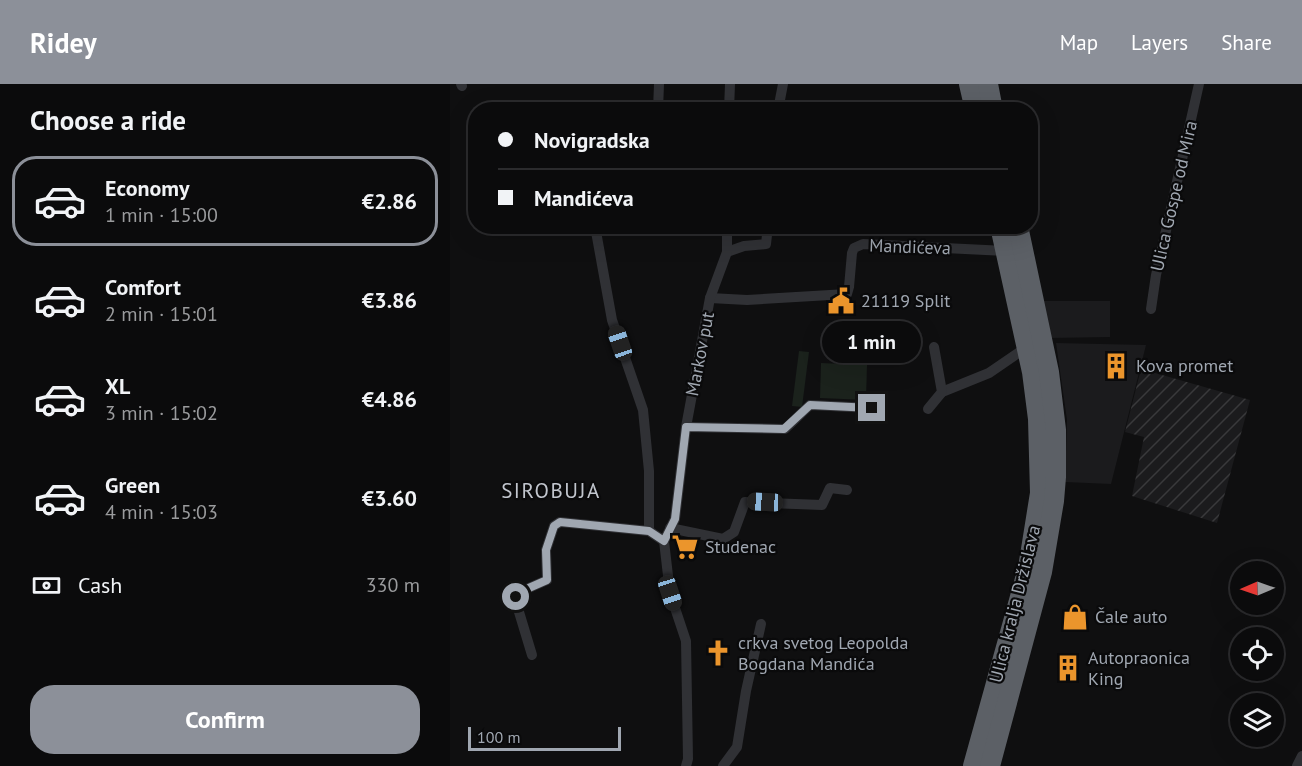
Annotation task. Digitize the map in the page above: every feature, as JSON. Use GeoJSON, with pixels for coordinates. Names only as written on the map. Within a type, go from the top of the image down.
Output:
{"type":"FeatureCollection","features":[{"type":"Feature","properties":{"kind":"highway"},"geometry":{"type":"LineString","coordinates":[[969,84],[973,102]]}},
{"type":"Feature","properties":{"kind":"highway"},"geometry":{"type":"LineString","coordinates":[[988,84],[991,102]]}},
{"type":"Feature","properties":{"kind":"highway","name":"Ulica kralja Držislava"},"geometry":{"type":"LineString","coordinates":[[975,757],[1028,568],[1040,493],[1038,419],[1027,347],[1002,234]]}},
{"type":"Feature","properties":{"kind":"highway","name":"Ulica kralja Držislava"},"geometry":{"type":"LineString","coordinates":[[990,766],[1042,572],[1056,477],[1056,430],[1049,372],[1020,234]]}},
{"type":"Feature","properties":{"kind":"highway"},"geometry":{"type":"LineString","coordinates":[[965,766],[968,755],[975,757]]}},
{"type":"Feature","properties":{"kind":"street"},"geometry":{"type":"LineString","coordinates":[[658,102],[659,84]]}},
{"type":"Feature","properties":{"kind":"street"},"geometry":{"type":"LineString","coordinates":[[729,102],[730,84]]}},
{"type":"Feature","properties":{"kind":"street"},"geometry":{"type":"LineString","coordinates":[[780,102],[783,84]]}},
{"type":"Feature","properties":{"kind":"street","name":"Ulica Gospe od Mira"},"geometry":{"type":"LineString","coordinates":[[1151,309],[1156,275],[1199,84]]}},
{"type":"Feature","properties":{"kind":"street"},"geometry":{"type":"LineString","coordinates":[[596,234],[612,320],[643,410],[649,471],[649,531]]}},
{"type":"Feature","properties":{"kind":"street","name":"Markov put"},"geometry":{"type":"LineString","coordinates":[[664,541],[675,519],[686,427],[710,298],[727,252],[727,234]]}},
{"type":"Feature","properties":{"kind":"street"},"geometry":{"type":"LineString","coordinates":[[727,252],[744,246],[766,244],[767,234]]}},
{"type":"Feature","properties":{"kind":"street","name":"Mandićeva"},"geometry":{"type":"LineString","coordinates":[[710,298],[747,300],[847,294],[852,253],[854,248],[863,244],[1006,251]]}},
{"type":"Feature","properties":{"kind":"street"},"geometry":{"type":"LineString","coordinates":[[934,347],[942,392]]}},
{"type":"Feature","properties":{"kind":"street"},"geometry":{"type":"LineString","coordinates":[[928,409],[942,392],[989,373],[1027,347]]}},
{"type":"Feature","properties":{"kind":"street"},"geometry":{"type":"LineString","coordinates":[[686,427],[784,429],[810,405],[872,408]]}},
{"type":"Feature","properties":{"kind":"street"},"geometry":{"type":"LineString","coordinates":[[670,528],[723,539],[734,532],[745,502],[822,505],[830,488],[847,490]]}},
{"type":"Feature","properties":{"kind":"street"},"geometry":{"type":"LineString","coordinates":[[532,655],[516,597],[522,591],[547,580],[546,550],[554,526],[560,522],[649,531],[664,541],[670,593],[686,641],[688,759],[686,766]]}},
{"type":"Feature","properties":{"kind":"street"},"geometry":{"type":"LineString","coordinates":[[723,766],[737,747],[746,690],[761,624]]}},
{"type":"Feature","properties":{"kind":"street"},"geometry":{"type":"LineString","coordinates":[[1297,766],[1302,756]]}},
{"type":"Feature","properties":{"kind":"shaded area"},"geometry":{"type":"Polygon","coordinates":[[[1041,301],[1110,301],[1110,337],[1049,338],[1041,301]]]}},
{"type":"Feature","properties":{"kind":"shaded area"},"geometry":{"type":"Polygon","coordinates":[[[1056,343],[1146,345],[1111,484],[1065,482],[1067,420],[1056,343]]]}},
{"type":"Feature","properties":{"kind":"shaded area"},"geometry":{"type":"Polygon","coordinates":[[[799,351],[809,352],[802,407],[792,406],[799,351]]]}},
{"type":"Feature","properties":{"kind":"shaded area"},"geometry":{"type":"Polygon","coordinates":[[[821,363],[867,365],[866,400],[820,398],[821,363]]]}},
{"type":"Feature","properties":{"kind":"shaded area"},"geometry":{"type":"Polygon","coordinates":[[[1141,369],[1250,400],[1217,523],[1132,496],[1144,437],[1125,432],[1141,369]]]}},
{"type":"Feature","properties":{"kind":"place","name":"21119 Split"},"geometry":{"type":"Point","coordinates":[841,301]}},
{"type":"Feature","properties":{"kind":"place","name":"Kova promet"},"geometry":{"type":"Point","coordinates":[1116,366]}},
{"type":"Feature","properties":{"kind":"place","name":"Studenac"},"geometry":{"type":"Point","coordinates":[685,547]}},
{"type":"Feature","properties":{"kind":"place","name":"Čale auto"},"geometry":{"type":"Point","coordinates":[1075,617]}},
{"type":"Feature","properties":{"kind":"place","name":"crkva svetog Leopolda Bogdana Mandića"},"geometry":{"type":"Point","coordinates":[718,653]}},
{"type":"Feature","properties":{"kind":"place","name":"Autopraonica King"},"geometry":{"type":"Point","coordinates":[1068,668]}},
{"type":"Feature","properties":{"kind":"district","name":"SIROBUJA"},"geometry":{"type":"Point","coordinates":[551,491]}},
{"type":"Feature","properties":{"kind":"route"},"geometry":{"type":"LineString","coordinates":[[516,597],[522,591],[547,580],[546,550],[554,526],[560,522],[649,531],[664,541],[675,519],[686,427],[784,429],[810,405],[872,408]]}}]}
